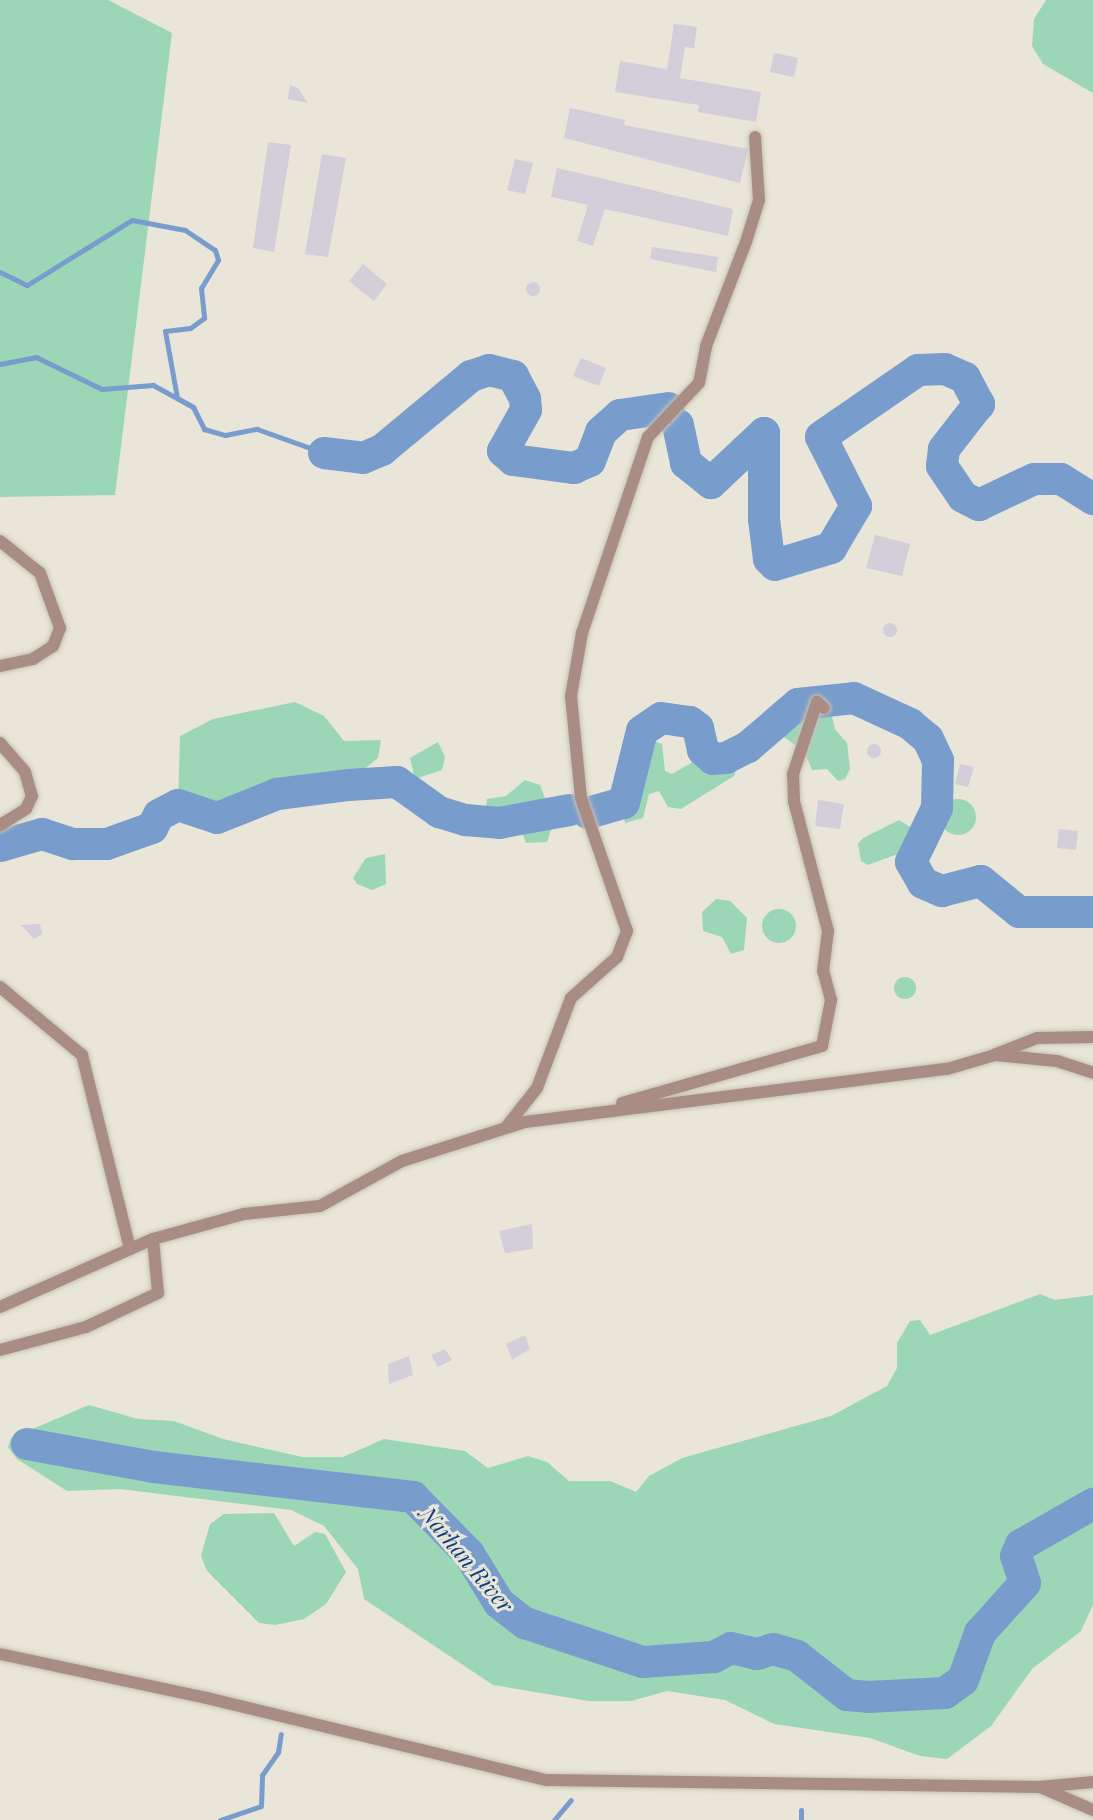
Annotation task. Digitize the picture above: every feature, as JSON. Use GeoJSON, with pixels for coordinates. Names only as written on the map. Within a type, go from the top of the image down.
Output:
{"type":"FeatureCollection","features":[{"type":"Feature","properties":{"kind":"street"},"geometry":{"type":"LineString","coordinates":[[504,1128],[537,1088],[572,998],[617,957],[627,931],[581,798],[571,696],[582,633],[648,437],[699,382],[706,346],[746,242],[759,200],[755,137]]}},
{"type":"Feature","properties":{"kind":"street"},"geometry":{"type":"LineString","coordinates":[[0,541],[40,573],[60,628],[53,646],[33,659],[0,666]]}},
{"type":"Feature","properties":{"kind":"street"},"geometry":{"type":"LineString","coordinates":[[604,1109],[822,1046],[831,1000],[823,971],[828,931],[794,801],[793,774],[817,702],[824,708]]}},
{"type":"Feature","properties":{"kind":"street"},"geometry":{"type":"LineString","coordinates":[[0,743],[25,772],[32,796],[26,808],[0,825]]}},
{"type":"Feature","properties":{"kind":"street"},"geometry":{"type":"LineString","coordinates":[[0,987],[82,1055],[130,1249]]}},
{"type":"Feature","properties":{"kind":"street"},"geometry":{"type":"LineString","coordinates":[[0,1307],[153,1239],[244,1214],[320,1206],[402,1161],[504,1128],[604,1109],[947,1070],[996,1055],[1016,1042],[1037,1038],[1093,1037]]}},
{"type":"Feature","properties":{"kind":"street"},"geometry":{"type":"LineString","coordinates":[[996,1055],[1048,1059],[1093,1073]]}},
{"type":"Feature","properties":{"kind":"street"},"geometry":{"type":"LineString","coordinates":[[0,1350],[86,1327],[158,1293],[153,1239]]}},
{"type":"Feature","properties":{"kind":"street"},"geometry":{"type":"LineString","coordinates":[[0,1654],[207,1698],[546,1780],[1040,1787],[1093,1782]]}},
{"type":"Feature","properties":{"kind":"street"},"geometry":{"type":"LineString","coordinates":[[1040,1787],[1093,1810]]}},
{"type":"Feature","properties":{"kind":"green space"},"geometry":{"type":"Polygon","coordinates":[[[0,0],[108,0],[172,33],[115,495],[0,497],[0,0]]]}},
{"type":"Feature","properties":{"kind":"green space"},"geometry":{"type":"Polygon","coordinates":[[[1046,0],[1093,0],[1093,93],[1043,64],[1032,46],[1034,19],[1046,0]]]}},
{"type":"Feature","properties":{"kind":"green space"},"geometry":{"type":"Polygon","coordinates":[[[295,702],[324,716],[344,741],[381,740],[378,758],[357,775],[314,793],[245,790],[231,819],[186,815],[178,805],[180,736],[213,719],[295,702]]]}},
{"type":"Feature","properties":{"kind":"green space"},"geometry":{"type":"Polygon","coordinates":[[[817,702],[830,709],[835,729],[847,743],[850,769],[845,779],[838,781],[827,769],[812,770],[804,751],[778,733],[784,719],[817,702]]]}},
{"type":"Feature","properties":{"kind":"green space"},"geometry":{"type":"Polygon","coordinates":[[[644,737],[662,744],[665,771],[672,774],[719,747],[735,747],[740,761],[734,776],[681,809],[668,807],[659,791],[649,794],[643,818],[625,823],[617,774],[629,747],[644,737]]]}},
{"type":"Feature","properties":{"kind":"green space"},"geometry":{"type":"Polygon","coordinates":[[[438,742],[445,757],[442,770],[415,779],[410,758],[438,742]]]}},
{"type":"Feature","properties":{"kind":"green space"},"geometry":{"type":"Polygon","coordinates":[[[525,780],[540,785],[543,793],[553,824],[547,842],[526,843],[516,815],[495,817],[486,807],[487,799],[506,796],[525,780]]]}},
{"type":"Feature","properties":{"kind":"green space"},"geometry":{"type":"Polygon","coordinates":[[[958,799],[971,804],[976,817],[971,830],[958,835],[945,830],[940,817],[945,804],[958,799]]]}},
{"type":"Feature","properties":{"kind":"green space"},"geometry":{"type":"Polygon","coordinates":[[[899,820],[920,833],[923,855],[895,855],[868,865],[861,861],[858,844],[863,838],[899,820]]]}},
{"type":"Feature","properties":{"kind":"green space"},"geometry":{"type":"Polygon","coordinates":[[[385,854],[386,884],[372,890],[357,884],[353,878],[366,858],[385,854]]]}},
{"type":"Feature","properties":{"kind":"green space"},"geometry":{"type":"Polygon","coordinates":[[[716,899],[730,901],[747,918],[744,950],[731,954],[722,937],[703,931],[702,912],[716,899]]]}},
{"type":"Feature","properties":{"kind":"green space"},"geometry":{"type":"Polygon","coordinates":[[[779,909],[791,914],[796,926],[791,938],[779,943],[767,938],[762,926],[767,914],[779,909]]]}},
{"type":"Feature","properties":{"kind":"green space"},"geometry":{"type":"Polygon","coordinates":[[[905,977],[913,980],[916,988],[913,996],[905,999],[897,996],[894,988],[897,980],[905,977]]]}},
{"type":"Feature","properties":{"kind":"green space"},"geometry":{"type":"Polygon","coordinates":[[[1040,1294],[1055,1300],[1093,1295],[1093,1605],[1081,1631],[1032,1669],[991,1726],[947,1759],[920,1756],[870,1738],[774,1724],[725,1700],[667,1691],[631,1701],[589,1701],[493,1685],[364,1599],[358,1569],[324,1526],[291,1510],[120,1489],[67,1491],[17,1459],[8,1447],[11,1438],[89,1405],[138,1419],[174,1421],[223,1439],[302,1457],[343,1457],[384,1439],[465,1451],[488,1468],[528,1456],[547,1462],[569,1481],[610,1481],[636,1492],[649,1476],[682,1458],[831,1416],[887,1386],[897,1368],[897,1343],[910,1321],[920,1320],[930,1335],[1040,1294]]]}},
{"type":"Feature","properties":{"kind":"green space"},"geometry":{"type":"Polygon","coordinates":[[[274,1513],[294,1546],[315,1532],[325,1534],[346,1572],[326,1604],[304,1619],[275,1625],[259,1623],[207,1571],[201,1556],[210,1524],[224,1514],[274,1513]]]}},
{"type":"Feature","properties":{"kind":"building"},"geometry":{"type":"Polygon","coordinates":[[[674,24],[697,27],[694,48],[685,47],[680,78],[761,92],[756,122],[698,112],[699,105],[615,92],[620,61],[667,69],[674,24]]]}},
{"type":"Feature","properties":{"kind":"building"},"geometry":{"type":"Polygon","coordinates":[[[774,53],[798,58],[794,77],[770,72],[774,53]]]}},
{"type":"Feature","properties":{"kind":"building"},"geometry":{"type":"Polygon","coordinates":[[[290,85],[298,88],[308,103],[288,99],[290,85]]]}},
{"type":"Feature","properties":{"kind":"building"},"geometry":{"type":"Polygon","coordinates":[[[570,108],[625,120],[624,125],[748,149],[740,183],[564,138],[570,108]]]}},
{"type":"Feature","properties":{"kind":"building"},"geometry":{"type":"Polygon","coordinates":[[[268,142],[291,145],[274,252],[253,248],[268,142]]]}},
{"type":"Feature","properties":{"kind":"building"},"geometry":{"type":"Polygon","coordinates":[[[322,154],[346,158],[328,257],[305,254],[322,154]]]}},
{"type":"Feature","properties":{"kind":"building"},"geometry":{"type":"Polygon","coordinates":[[[515,159],[533,163],[525,194],[507,190],[515,159]]]}},
{"type":"Feature","properties":{"kind":"building"},"geometry":{"type":"Polygon","coordinates":[[[557,168],[733,209],[728,236],[605,209],[593,246],[577,241],[588,205],[551,197],[557,168]]]}},
{"type":"Feature","properties":{"kind":"building"},"geometry":{"type":"Polygon","coordinates":[[[652,247],[718,257],[716,272],[650,259],[652,247]]]}},
{"type":"Feature","properties":{"kind":"building"},"geometry":{"type":"Polygon","coordinates":[[[363,264],[387,284],[374,301],[349,281],[363,264]]]}},
{"type":"Feature","properties":{"kind":"building"},"geometry":{"type":"Polygon","coordinates":[[[530,282],[536,282],[540,289],[536,296],[530,296],[526,292],[526,286],[530,282]]]}},
{"type":"Feature","properties":{"kind":"building"},"geometry":{"type":"Polygon","coordinates":[[[581,358],[606,368],[599,386],[573,376],[581,358]]]}},
{"type":"Feature","properties":{"kind":"building"},"geometry":{"type":"Polygon","coordinates":[[[875,535],[910,544],[902,576],[866,568],[875,535]]]}},
{"type":"Feature","properties":{"kind":"building"},"geometry":{"type":"Polygon","coordinates":[[[887,623],[893,623],[897,630],[893,637],[887,637],[883,633],[883,627],[887,623]]]}},
{"type":"Feature","properties":{"kind":"building"},"geometry":{"type":"Polygon","coordinates":[[[871,744],[877,744],[881,751],[877,758],[871,758],[867,754],[867,748],[871,744]]]}},
{"type":"Feature","properties":{"kind":"building"},"geometry":{"type":"Polygon","coordinates":[[[960,764],[974,767],[968,787],[955,784],[960,764]]]}},
{"type":"Feature","properties":{"kind":"building"},"geometry":{"type":"Polygon","coordinates":[[[818,800],[844,804],[840,829],[815,826],[818,800]]]}},
{"type":"Feature","properties":{"kind":"building"},"geometry":{"type":"Polygon","coordinates":[[[1059,829],[1078,831],[1076,850],[1057,848],[1059,829]]]}},
{"type":"Feature","properties":{"kind":"building"},"geometry":{"type":"Polygon","coordinates":[[[40,924],[42,934],[34,939],[21,925],[40,924]]]}},
{"type":"Feature","properties":{"kind":"building"},"geometry":{"type":"Polygon","coordinates":[[[532,1224],[533,1249],[505,1253],[499,1231],[532,1224]]]}},
{"type":"Feature","properties":{"kind":"building"},"geometry":{"type":"Polygon","coordinates":[[[525,1335],[530,1349],[512,1360],[506,1344],[525,1335]]]}},
{"type":"Feature","properties":{"kind":"building"},"geometry":{"type":"Polygon","coordinates":[[[445,1349],[452,1360],[438,1367],[431,1355],[445,1349]]]}},
{"type":"Feature","properties":{"kind":"building"},"geometry":{"type":"Polygon","coordinates":[[[409,1356],[413,1375],[389,1384],[388,1364],[409,1356]]]}},
{"type":"Feature","properties":{"kind":"waterway","name":"Narhan River"},"geometry":{"type":"LineString","coordinates":[[0,272],[27,285],[132,220],[185,230],[215,250],[218,260],[201,288],[204,318],[190,328],[165,331],[177,398],[193,407]]}},
{"type":"Feature","properties":{"kind":"waterway","name":"Narhan River"},"geometry":{"type":"LineString","coordinates":[[0,364],[36,357],[102,389],[153,385],[193,407],[204,429],[225,435],[257,429],[324,453]]}},
{"type":"Feature","properties":{"kind":"waterway","name":"Narhan River"},"geometry":{"type":"LineString","coordinates":[[678,425],[686,463],[711,483],[764,433],[764,519],[769,559],[775,565],[831,548],[856,506],[821,437],[918,370],[945,369],[965,378],[979,404],[944,449],[942,466],[963,497],[979,505],[1034,479],[1061,479],[1093,499]]}},
{"type":"Feature","properties":{"kind":"waterway","name":"Narhan River"},"geometry":{"type":"LineString","coordinates":[[324,453],[363,458],[382,450],[471,376],[489,370],[513,376],[525,399],[526,410],[503,451],[513,460],[574,468],[590,461],[601,432],[620,415],[669,408]]}},
{"type":"Feature","properties":{"kind":"waterway","name":"Narhan River"},"geometry":{"type":"LineString","coordinates":[[588,813],[624,803],[642,731],[661,718],[690,722],[698,728],[703,750],[713,759],[726,758],[748,747],[798,704],[854,698],[910,724],[928,739],[938,760],[937,808],[911,862],[923,883],[942,891],[981,881],[1019,912],[1093,912]]}},
{"type":"Feature","properties":{"kind":"waterway","name":"Narhan River"},"geometry":{"type":"LineString","coordinates":[[0,846],[42,834],[73,844],[107,844],[152,828],[159,815],[178,805],[217,818],[277,794],[349,785],[397,782],[439,812],[466,820],[499,823],[570,810]]}},
{"type":"Feature","properties":{"kind":"waterway","name":"Narhan River"},"geometry":{"type":"LineString","coordinates":[[27,1444],[154,1467],[413,1497],[469,1554],[499,1603],[525,1623],[643,1662],[714,1657],[731,1648],[757,1654],[773,1649],[797,1656],[847,1695],[868,1697],[945,1693],[963,1680],[980,1633],[1025,1583],[1016,1556],[1021,1545],[1093,1504]]}},
{"type":"Feature","properties":{"kind":"waterway"},"geometry":{"type":"LineString","coordinates":[[220,1820],[261,1806],[262,1775],[278,1752],[281,1734]]}},
{"type":"Feature","properties":{"kind":"waterway"},"geometry":{"type":"LineString","coordinates":[[554,1820],[571,1800]]}},
{"type":"Feature","properties":{"kind":"waterway"},"geometry":{"type":"LineString","coordinates":[[801,1810],[801,1820]]}}]}
